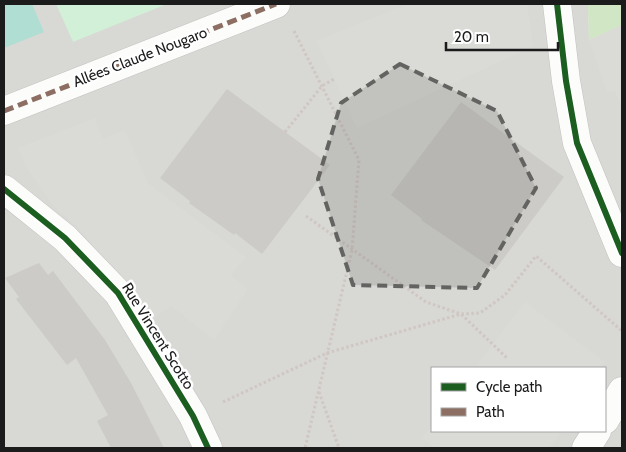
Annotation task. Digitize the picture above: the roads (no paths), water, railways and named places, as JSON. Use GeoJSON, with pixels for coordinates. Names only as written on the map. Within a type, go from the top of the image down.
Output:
{"type":"FeatureCollection","features":[{"type":"Feature","properties":{"kind":"street","name":"Allées Claude Nougaro"},"geometry":{"type":"LineString","coordinates":[[4,110],[276,4]]}},
{"type":"Feature","properties":{"kind":"street"},"geometry":{"type":"LineString","coordinates":[[557,4],[566,81],[577,143],[622,253]]}},
{"type":"Feature","properties":{"kind":"street","name":"Rue Vincent Scotto"},"geometry":{"type":"LineString","coordinates":[[4,189],[65,238],[118,293],[193,416],[208,448]]}},
{"type":"Feature","properties":{"kind":"street"},"geometry":{"type":"LineString","coordinates":[[606,418],[622,391]]}},
{"type":"Feature","properties":{"kind":"street"},"geometry":{"type":"LineString","coordinates":[[586,448],[596,432]]}}]}
